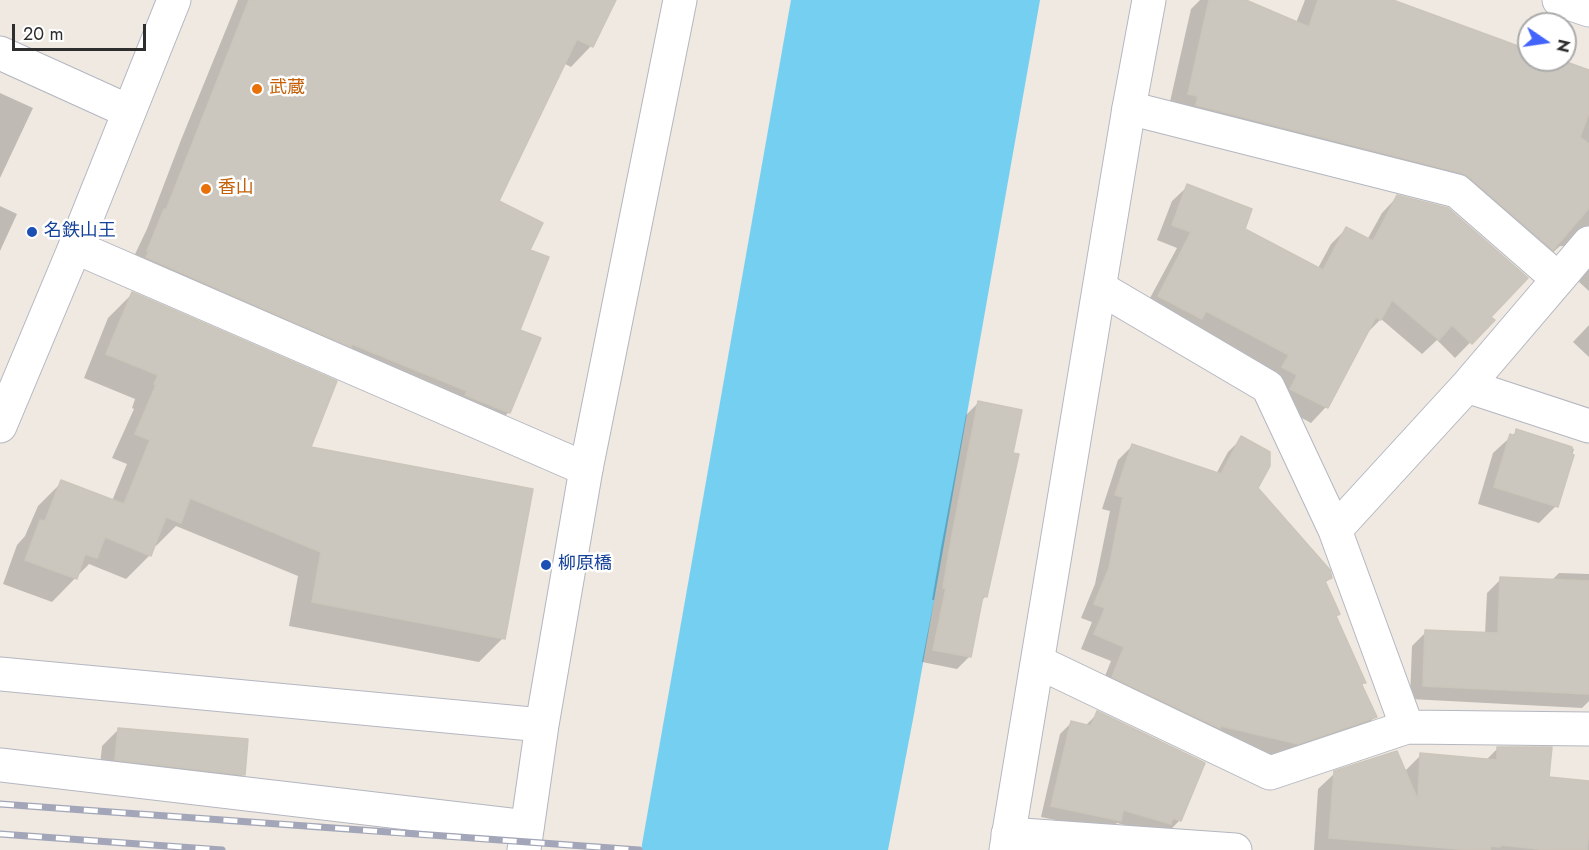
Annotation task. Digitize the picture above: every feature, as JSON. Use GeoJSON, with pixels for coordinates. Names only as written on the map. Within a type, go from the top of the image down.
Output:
{"type":"FeatureCollection","features":[{"type":"Feature","properties":{"kind":"street"},"geometry":{"type":"LineString","coordinates":[[0,426],[174,0]]}},
{"type":"Feature","properties":{"kind":"street"},"geometry":{"type":"LineString","coordinates":[[0,765],[526,838],[542,725],[586,469],[680,0]]}},
{"type":"Feature","properties":{"kind":"street"},"geometry":{"type":"LineString","coordinates":[[1149,0],[1007,842],[1235,850]]}},
{"type":"Feature","properties":{"kind":"street"},"geometry":{"type":"LineString","coordinates":[[1559,0],[1589,10]]}},
{"type":"Feature","properties":{"kind":"street"},"geometry":{"type":"LineString","coordinates":[[0,53],[128,111]]}},
{"type":"Feature","properties":{"kind":"street"},"geometry":{"type":"LineString","coordinates":[[1129,108],[1457,191],[1558,279]]}},
{"type":"Feature","properties":{"kind":"street"},"geometry":{"type":"LineString","coordinates":[[1335,530],[1467,386],[1589,243]]}},
{"type":"Feature","properties":{"kind":"street"},"geometry":{"type":"LineString","coordinates":[[75,247],[586,469]]}},
{"type":"Feature","properties":{"kind":"street"},"geometry":{"type":"LineString","coordinates":[[1100,288],[1268,387],[1335,530],[1407,727]]}},
{"type":"Feature","properties":{"kind":"street"},"geometry":{"type":"LineString","coordinates":[[1467,386],[1589,426]]}},
{"type":"Feature","properties":{"kind":"street"},"geometry":{"type":"LineString","coordinates":[[1038,662],[1270,773],[1407,727],[1589,729]]}},
{"type":"Feature","properties":{"kind":"street"},"geometry":{"type":"LineString","coordinates":[[0,674],[542,725]]}},
{"type":"Feature","properties":{"kind":"water"},"geometry":{"type":"Polygon","coordinates":[[[791,0],[1040,0],[888,850],[641,850],[791,0]]]}},
{"type":"Feature","properties":{"kind":"building"},"geometry":{"type":"Polygon","coordinates":[[[249,0],[616,0],[593,47],[577,39],[499,201],[543,223],[530,250],[549,257],[520,330],[541,338],[510,413],[465,395],[467,391],[352,344],[351,347],[146,257],[249,0]]]}},
{"type":"Feature","properties":{"kind":"building"},"geometry":{"type":"Polygon","coordinates":[[[1209,0],[1246,0],[1309,27],[1318,0],[1393,0],[1517,46],[1517,72],[1577,72],[1577,66],[1589,70],[1589,113],[1580,137],[1589,144],[1589,208],[1553,250],[1462,173],[1196,105],[1198,96],[1188,94],[1209,0]]]}},
{"type":"Feature","properties":{"kind":"building"},"geometry":{"type":"Polygon","coordinates":[[[1187,184],[1252,209],[1245,229],[1323,270],[1346,227],[1373,241],[1397,195],[1448,208],[1528,278],[1491,317],[1495,320],[1472,344],[1452,325],[1439,340],[1392,300],[1381,320],[1376,317],[1328,408],[1290,389],[1297,375],[1282,367],[1289,355],[1206,311],[1202,319],[1158,296],[1191,232],[1172,225],[1187,184]]]}},
{"type":"Feature","properties":{"kind":"building"},"geometry":{"type":"Polygon","coordinates":[[[132,292],[337,381],[311,447],[533,489],[505,639],[312,602],[321,552],[190,498],[181,523],[166,517],[151,556],[105,537],[97,558],[85,554],[77,579],[25,560],[40,520],[45,521],[61,480],[124,504],[150,440],[135,434],[158,375],[106,354],[132,292]]]}},
{"type":"Feature","properties":{"kind":"building"},"geometry":{"type":"Polygon","coordinates":[[[978,401],[1022,410],[1013,453],[1019,454],[987,597],[983,596],[971,657],[933,650],[978,401]]]}},
{"type":"Feature","properties":{"kind":"building"},"geometry":{"type":"Polygon","coordinates":[[[1516,429],[1572,447],[1571,454],[1574,455],[1558,507],[1494,487],[1510,434],[1515,436],[1516,429]]]}},
{"type":"Feature","properties":{"kind":"building"},"geometry":{"type":"Polygon","coordinates":[[[1241,436],[1270,452],[1270,466],[1258,488],[1330,570],[1332,578],[1325,581],[1340,614],[1336,616],[1366,683],[1361,683],[1377,717],[1298,744],[1221,726],[1220,728],[1112,677],[1124,647],[1094,634],[1105,608],[1094,604],[1109,568],[1123,497],[1115,495],[1132,444],[1221,474],[1241,436]]]}},
{"type":"Feature","properties":{"kind":"building"},"geometry":{"type":"Polygon","coordinates":[[[1500,577],[1589,581],[1589,694],[1423,686],[1425,630],[1498,633],[1500,577]]]}},
{"type":"Feature","properties":{"kind":"building"},"geometry":{"type":"Polygon","coordinates":[[[1097,711],[1205,763],[1181,821],[1173,818],[1171,824],[1123,810],[1121,821],[1051,806],[1071,721],[1091,726],[1097,711]]]}},
{"type":"Feature","properties":{"kind":"building"},"geometry":{"type":"Polygon","coordinates":[[[118,728],[248,739],[245,775],[115,760],[118,728]]]}},
{"type":"Feature","properties":{"kind":"building"},"geometry":{"type":"Polygon","coordinates":[[[1497,747],[1552,747],[1549,777],[1589,781],[1587,850],[1548,850],[1501,845],[1500,847],[1491,846],[1490,850],[1471,850],[1329,838],[1334,771],[1397,751],[1418,800],[1420,753],[1497,760],[1497,747]]]}},
{"type":"Feature","properties":{"kind":"railway"},"geometry":{"type":"LineString","coordinates":[[0,804],[639,850]]}},
{"type":"Feature","properties":{"kind":"railway"},"geometry":{"type":"LineString","coordinates":[[0,834],[222,850]]}},
{"type":"Feature","properties":{"kind":"place","name":"武蔵"},"geometry":{"type":"Point","coordinates":[257,89]}},
{"type":"Feature","properties":{"kind":"place","name":"香山"},"geometry":{"type":"Point","coordinates":[206,189]}},
{"type":"Feature","properties":{"kind":"place","name":"名鉄山王"},"geometry":{"type":"Point","coordinates":[32,232]}},
{"type":"Feature","properties":{"kind":"place","name":"柳原橋"},"geometry":{"type":"Point","coordinates":[546,565]}}]}
